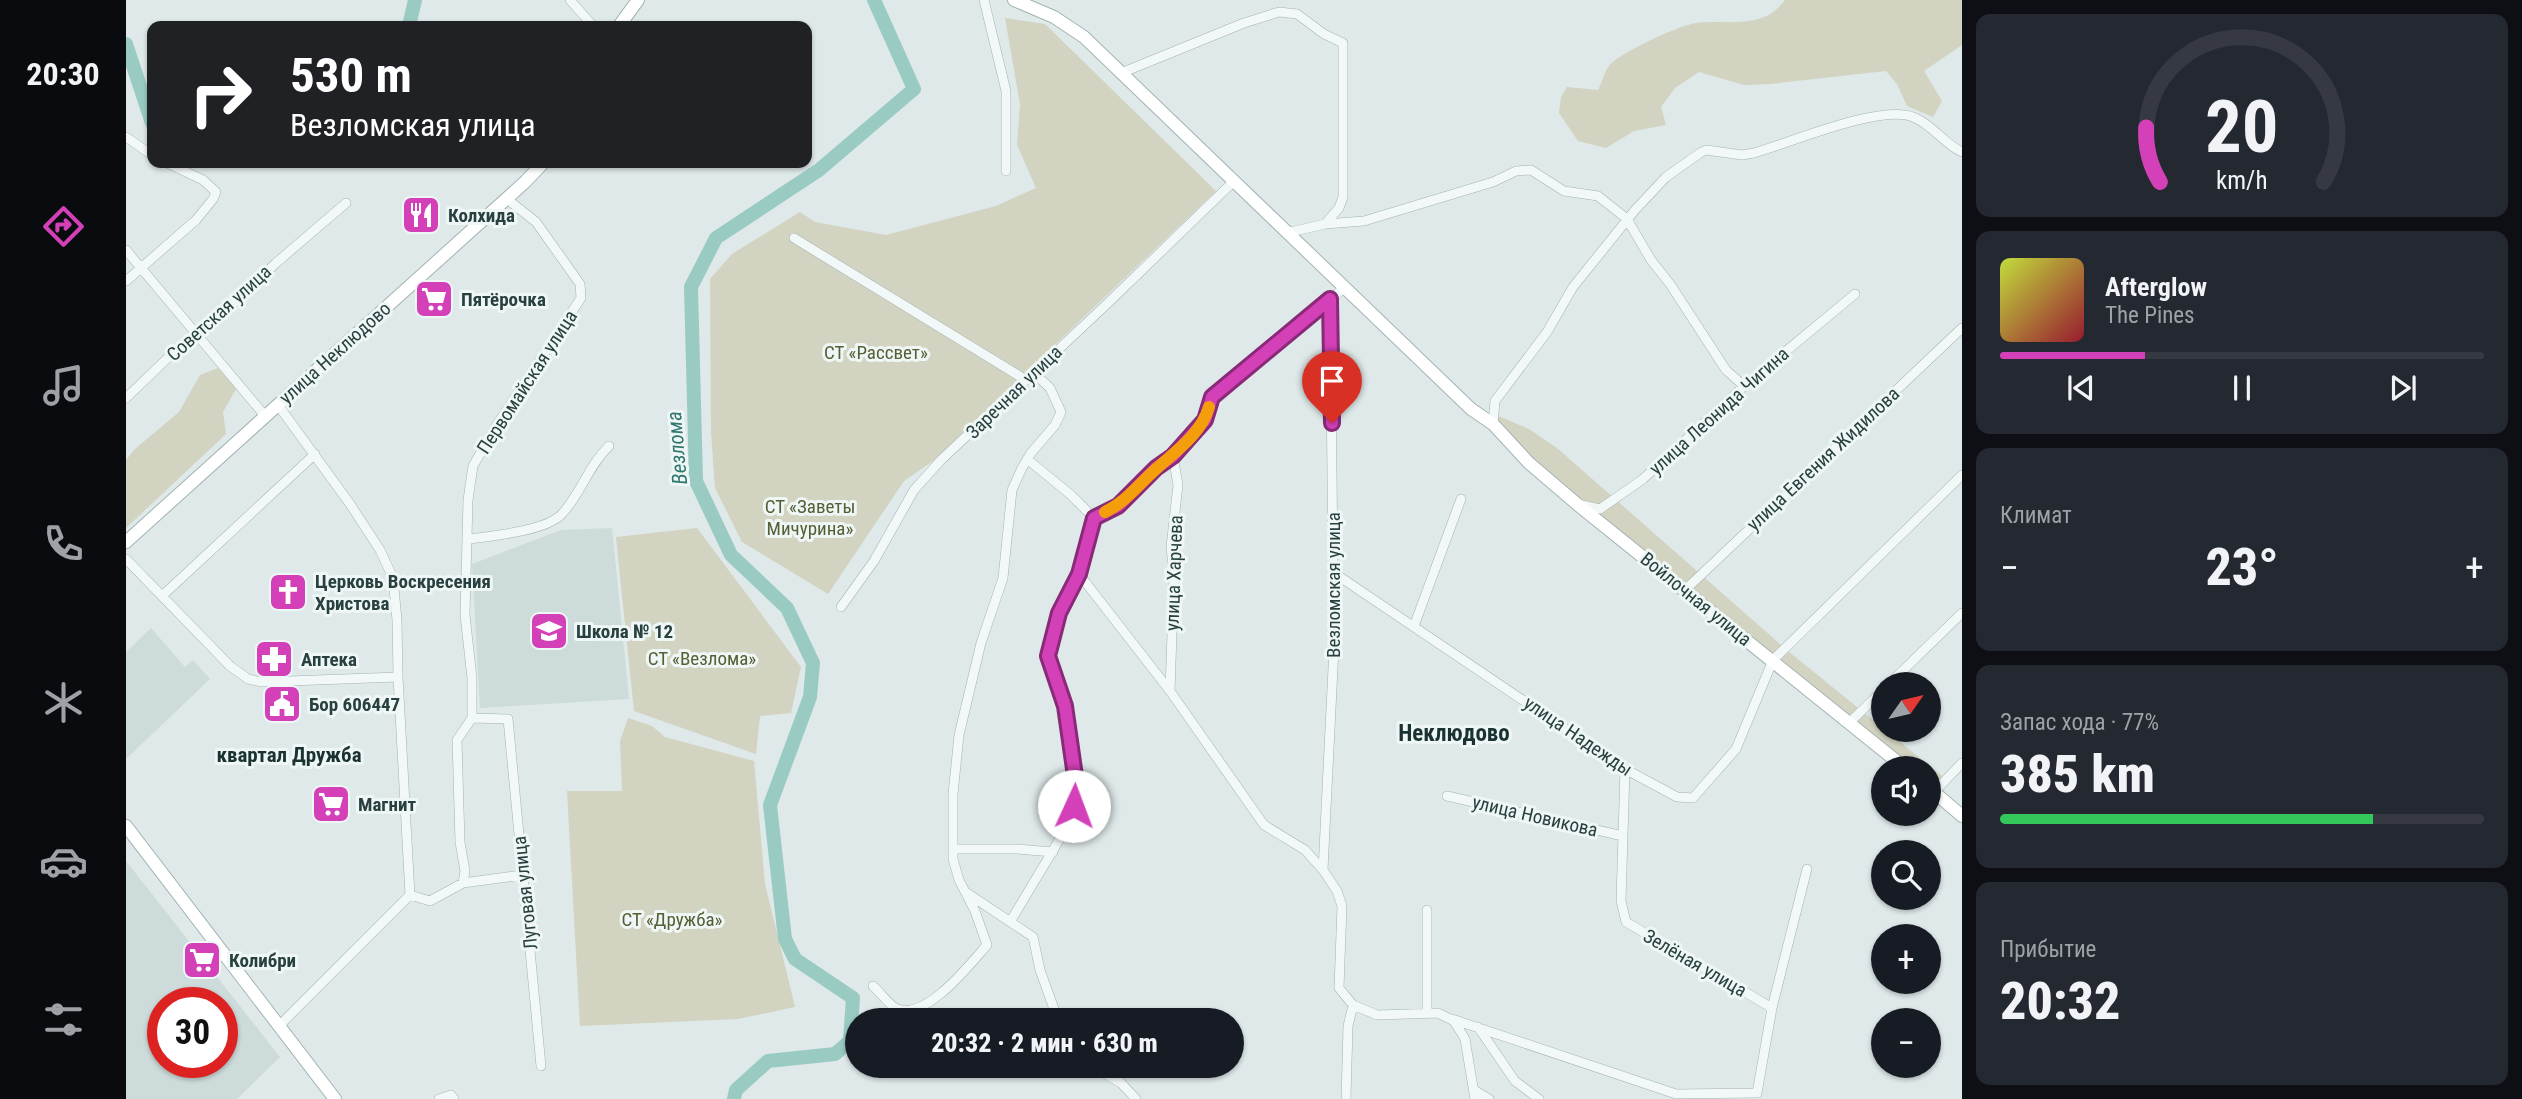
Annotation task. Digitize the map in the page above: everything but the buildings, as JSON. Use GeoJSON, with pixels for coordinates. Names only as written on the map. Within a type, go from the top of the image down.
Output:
{"type":"FeatureCollection","features":[{"type":"Feature","properties":{"kind":"street"},"geometry":{"type":"LineString","coordinates":[[570,0],[589,21]]}},
{"type":"Feature","properties":{"kind":"street"},"geometry":{"type":"LineString","coordinates":[[623,21],[638,0]]}},
{"type":"Feature","properties":{"kind":"street"},"geometry":{"type":"LineString","coordinates":[[984,0],[1006,91],[1006,171]]}},
{"type":"Feature","properties":{"kind":"street","name":"Войлочная улица"},"geometry":{"type":"LineString","coordinates":[[1014,0],[1068,25],[1214,155],[1233,182],[1471,409],[1493,424],[1529,463],[1890,756]]}},
{"type":"Feature","properties":{"kind":"street"},"geometry":{"type":"LineString","coordinates":[[1121,74],[1244,23],[1279,12],[1297,14],[1324,34],[1343,43],[1343,197],[1339,208],[1325,224]]}},
{"type":"Feature","properties":{"kind":"street"},"geometry":{"type":"LineString","coordinates":[[1493,424],[1495,401],[1547,332],[1573,287],[1627,219],[1666,177],[1692,157],[1706,150],[1742,155],[1754,153],[1864,119],[1896,114],[1917,119],[1948,145],[1962,152]]}},
{"type":"Feature","properties":{"kind":"street"},"geometry":{"type":"LineString","coordinates":[[126,137],[147,152]]}},
{"type":"Feature","properties":{"kind":"street"},"geometry":{"type":"LineString","coordinates":[[126,281],[196,219],[213,199],[216,192],[203,180],[178,168]]}},
{"type":"Feature","properties":{"kind":"street","name":"улица Неклюдово"},"geometry":{"type":"LineString","coordinates":[[126,542],[507,199],[538,168]]}},
{"type":"Feature","properties":{"kind":"street"},"geometry":{"type":"LineString","coordinates":[[1286,233],[1325,224],[1364,222],[1493,182],[1504,175],[1531,170],[1564,191],[1598,196],[1627,219],[1651,260],[1670,284],[1726,370],[1744,386]]}},
{"type":"Feature","properties":{"kind":"street","name":"Заречная улица"},"geometry":{"type":"LineString","coordinates":[[841,607],[874,561],[914,490],[941,460],[1233,182]]}},
{"type":"Feature","properties":{"kind":"street","name":"Первомайская улица"},"geometry":{"type":"LineString","coordinates":[[472,718],[472,678],[465,615],[468,500],[475,461],[581,298],[580,284],[536,222],[507,199]]}},
{"type":"Feature","properties":{"kind":"street","name":"Советская улица"},"geometry":{"type":"LineString","coordinates":[[126,398],[179,347],[199,336],[276,262],[346,203]]}},
{"type":"Feature","properties":{"kind":"street"},"geometry":{"type":"LineString","coordinates":[[794,238],[1026,380]]}},
{"type":"Feature","properties":{"kind":"street"},"geometry":{"type":"LineString","coordinates":[[126,250],[265,416]]}},
{"type":"Feature","properties":{"kind":"street"},"geometry":{"type":"LineString","coordinates":[[1010,922],[1070,822],[1077,790],[1065,706],[1048,656],[1059,613],[1079,574],[1094,518],[1118,506],[1156,468],[1173,456],[1205,420],[1212,397],[1344,288]]}},
{"type":"Feature","properties":{"kind":"street","name":"улица Леонида Чигина"},"geometry":{"type":"LineString","coordinates":[[1577,504],[1600,509],[1643,479],[1744,386],[1855,294]]}},
{"type":"Feature","properties":{"kind":"street","name":"Везломская улица"},"geometry":{"type":"LineString","coordinates":[[1323,870],[1334,648],[1330,299]]}},
{"type":"Feature","properties":{"kind":"street","name":"улица Евгения Жидилова"},"geometry":{"type":"LineString","coordinates":[[1685,590],[1962,328]]}},
{"type":"Feature","properties":{"kind":"street"},"geometry":{"type":"LineString","coordinates":[[873,986],[895,1008],[909,1010],[942,995],[987,945],[956,872],[953,849],[953,794],[959,735],[981,643],[1003,578],[1010,500],[1027,459],[1055,425],[1061,412],[1050,388],[1034,373]]}},
{"type":"Feature","properties":{"kind":"street"},"geometry":{"type":"LineString","coordinates":[[278,405],[350,504],[393,578],[410,895],[279,1026]]}},
{"type":"Feature","properties":{"kind":"street"},"geometry":{"type":"LineString","coordinates":[[468,539],[548,524],[561,516],[609,446]]}},
{"type":"Feature","properties":{"kind":"street"},"geometry":{"type":"LineString","coordinates":[[162,596],[315,454]]}},
{"type":"Feature","properties":{"kind":"street","name":"улица Харчева"},"geometry":{"type":"LineString","coordinates":[[1170,691],[1174,575],[1171,547],[1178,485],[1173,456]]}},
{"type":"Feature","properties":{"kind":"street"},"geometry":{"type":"LineString","coordinates":[[1027,459],[1094,518]]}},
{"type":"Feature","properties":{"kind":"street"},"geometry":{"type":"LineString","coordinates":[[1773,660],[1962,475]]}},
{"type":"Feature","properties":{"kind":"street"},"geometry":{"type":"LineString","coordinates":[[1414,626],[1461,499]]}},
{"type":"Feature","properties":{"kind":"street"},"geometry":{"type":"LineString","coordinates":[[126,559],[230,666],[248,679],[274,682],[398,677]]}},
{"type":"Feature","properties":{"kind":"street","name":"улица Надежды"},"geometry":{"type":"LineString","coordinates":[[1334,573],[1625,769],[1677,796],[1693,798],[1737,749],[1773,660]]}},
{"type":"Feature","properties":{"kind":"street"},"geometry":{"type":"LineString","coordinates":[[1079,574],[1170,691],[1264,825],[1306,850],[1337,891],[1342,906],[1339,988],[1353,1005],[1377,1014],[1427,1012],[1438,1013],[1454,1021],[1465,1039],[1475,1094],[1489,1099]]}},
{"type":"Feature","properties":{"kind":"street"},"geometry":{"type":"LineString","coordinates":[[1901,672],[1962,613]]}},
{"type":"Feature","properties":{"kind":"street"},"geometry":{"type":"LineString","coordinates":[[1849,723],[1871,702]]}},
{"type":"Feature","properties":{"kind":"street"},"geometry":{"type":"LineString","coordinates":[[463,883],[466,871],[459,832],[457,740],[472,718]]}},
{"type":"Feature","properties":{"kind":"street","name":"Луговая улица"},"geometry":{"type":"LineString","coordinates":[[472,718],[509,719],[541,1066]]}},
{"type":"Feature","properties":{"kind":"street"},"geometry":{"type":"LineString","coordinates":[[1941,781],[1962,763]]}},
{"type":"Feature","properties":{"kind":"street","name":"Зелёная улица"},"geometry":{"type":"LineString","coordinates":[[1625,769],[1621,901],[1626,922],[1773,1009],[1807,869]]}},
{"type":"Feature","properties":{"kind":"street","name":"улица Новикова"},"geometry":{"type":"LineString","coordinates":[[1447,796],[1623,836]]}},
{"type":"Feature","properties":{"kind":"street"},"geometry":{"type":"LineString","coordinates":[[1941,798],[1962,816]]}},
{"type":"Feature","properties":{"kind":"street"},"geometry":{"type":"LineString","coordinates":[[126,826],[335,1099]]}},
{"type":"Feature","properties":{"kind":"street"},"geometry":{"type":"LineString","coordinates":[[953,849],[1053,852]]}},
{"type":"Feature","properties":{"kind":"street"},"geometry":{"type":"LineString","coordinates":[[410,895],[430,901],[463,883],[522,875]]}},
{"type":"Feature","properties":{"kind":"street"},"geometry":{"type":"LineString","coordinates":[[965,892],[1033,937],[1040,970],[1054,1008]]}},
{"type":"Feature","properties":{"kind":"street"},"geometry":{"type":"LineString","coordinates":[[1427,910],[1427,1012]]}},
{"type":"Feature","properties":{"kind":"street"},"geometry":{"type":"LineString","coordinates":[[980,925],[992,914],[999,915]]}},
{"type":"Feature","properties":{"kind":"street"},"geometry":{"type":"LineString","coordinates":[[1346,1099],[1348,1026],[1353,1005]]}},
{"type":"Feature","properties":{"kind":"street"},"geometry":{"type":"LineString","coordinates":[[1447,1017],[1676,1094],[1699,1096],[1757,1093],[1773,1009]]}},
{"type":"Feature","properties":{"kind":"street"},"geometry":{"type":"LineString","coordinates":[[1478,1027],[1515,1081],[1539,1099]]}},
{"type":"Feature","properties":{"kind":"street"},"geometry":{"type":"LineString","coordinates":[[1112,1078],[1136,1099]]}},
{"type":"Feature","properties":{"kind":"street"},"geometry":{"type":"LineString","coordinates":[[439,1099],[451,1095],[454,1099]]}},
{"type":"Feature","properties":{"kind":"shaded area","name":"Школа № 12"},"geometry":{"type":"Polygon","coordinates":[[[612,528],[629,699],[480,708],[472,564],[561,530],[612,528]]]}},
{"type":"Feature","properties":{"kind":"shaded area"},"geometry":{"type":"Polygon","coordinates":[[[151,628],[185,667],[193,660],[210,679],[126,759],[126,652],[151,628]]]}},
{"type":"Feature","properties":{"kind":"shaded area","name":"Колибри"},"geometry":{"type":"Polygon","coordinates":[[[126,861],[225,987],[147,987],[147,1078],[238,1078],[238,1004],[280,1057],[237,1099],[126,1099],[126,861]]]}},
{"type":"Feature","properties":{"kind":"green space"},"geometry":{"type":"Polygon","coordinates":[[[1785,0],[1962,0],[1962,45],[1924,71],[1942,101],[1933,117],[1907,106],[1897,84],[1886,71],[1744,85],[1699,72],[1675,88],[1661,107],[1666,125],[1634,131],[1606,148],[1578,141],[1559,113],[1561,97],[1567,87],[1598,90],[1609,66],[1650,40],[1696,23],[1756,20],[1776,10],[1785,0]]]}},
{"type":"Feature","properties":{"kind":"green space","name":"СТ «Рассвет»"},"geometry":{"type":"Polygon","coordinates":[[[1005,18],[1045,24],[1216,191],[933,461],[904,481],[828,594],[742,542],[715,488],[711,432],[710,279],[732,254],[800,212],[815,222],[886,235],[996,206],[1036,188],[1017,145],[1020,104],[1005,18]]]}},
{"type":"Feature","properties":{"kind":"green space"},"geometry":{"type":"Polygon","coordinates":[[[218,368],[236,389],[223,412],[226,434],[126,528],[126,460],[135,449],[179,412],[200,375],[218,368]]]}},
{"type":"Feature","properties":{"kind":"green space"},"geometry":{"type":"Polygon","coordinates":[[[1496,415],[1529,429],[1557,448],[1788,651],[1871,718],[1871,737],[1524,452],[1493,424],[1496,415]]]}},
{"type":"Feature","properties":{"kind":"green space","name":"СТ «Везлома»"},"geometry":{"type":"Polygon","coordinates":[[[697,528],[801,667],[791,713],[760,716],[756,754],[634,711],[616,537],[697,528]]]}},
{"type":"Feature","properties":{"kind":"green space","name":"СТ «Дружба»"},"geometry":{"type":"Polygon","coordinates":[[[628,718],[652,726],[665,737],[754,761],[765,884],[795,1007],[738,1019],[580,1026],[567,791],[622,791],[620,741],[628,718]]]}},
{"type":"Feature","properties":{"kind":"green space"},"geometry":{"type":"Polygon","coordinates":[[[1877,742],[1900,742],[1917,756],[1894,756],[1877,742]]]}},
{"type":"Feature","properties":{"kind":"waterway","name":"Везлома"},"geometry":{"type":"LineString","coordinates":[[410,21],[415,0]]}},
{"type":"Feature","properties":{"kind":"waterway","name":"Везлома"},"geometry":{"type":"LineString","coordinates":[[734,1099],[736,1090],[768,1061],[835,1054],[850,1041],[853,998],[795,959],[785,939],[770,805],[810,697],[813,663],[787,608],[731,555],[696,481],[691,287],[716,238],[819,170],[914,89],[874,0]]}},
{"type":"Feature","properties":{"kind":"waterway","name":"Везлома"},"geometry":{"type":"LineString","coordinates":[[126,44],[147,108]]}},
{"type":"Feature","properties":{"kind":"slow traffic"},"geometry":{"type":"LineString","coordinates":[[1105,512],[1118,506],[1156,468],[1173,456],[1205,420],[1209,407]]}},
{"type":"Feature","properties":{"kind":"place","name":"Колхида"},"geometry":{"type":"Point","coordinates":[421,215]}},
{"type":"Feature","properties":{"kind":"place","name":"Пятёрочка"},"geometry":{"type":"Point","coordinates":[434,299]}},
{"type":"Feature","properties":{"kind":"place","name":"Церковь Воскресения Христова"},"geometry":{"type":"Point","coordinates":[288,592]}},
{"type":"Feature","properties":{"kind":"place","name":"Школа № 12"},"geometry":{"type":"Point","coordinates":[549,631]}},
{"type":"Feature","properties":{"kind":"place","name":"Аптека"},"geometry":{"type":"Point","coordinates":[274,659]}},
{"type":"Feature","properties":{"kind":"place","name":"Бор 606447"},"geometry":{"type":"Point","coordinates":[282,704]}},
{"type":"Feature","properties":{"kind":"place","name":"Магнит"},"geometry":{"type":"Point","coordinates":[331,804]}},
{"type":"Feature","properties":{"kind":"place","name":"Колибри"},"geometry":{"type":"Point","coordinates":[202,960]}},
{"type":"Feature","properties":{"kind":"district","name":"Неклюдово"},"geometry":{"type":"Point","coordinates":[1454,733]}},
{"type":"Feature","properties":{"kind":"district","name":"квартал Дружба"},"geometry":{"type":"Point","coordinates":[289,755]}},
{"type":"Feature","properties":{"kind":"route"},"geometry":{"type":"LineString","coordinates":[[1074,806],[1077,790],[1065,706],[1048,656],[1059,613],[1079,574],[1094,518],[1118,506],[1156,468],[1173,456],[1205,420],[1212,397],[1330,299],[1332,423]]}},
{"type":"Feature","properties":{"kind":"park label","name":"СТ «Заветы Мичурина»"},"geometry":{"type":"Point","coordinates":[810,517]}}]}
